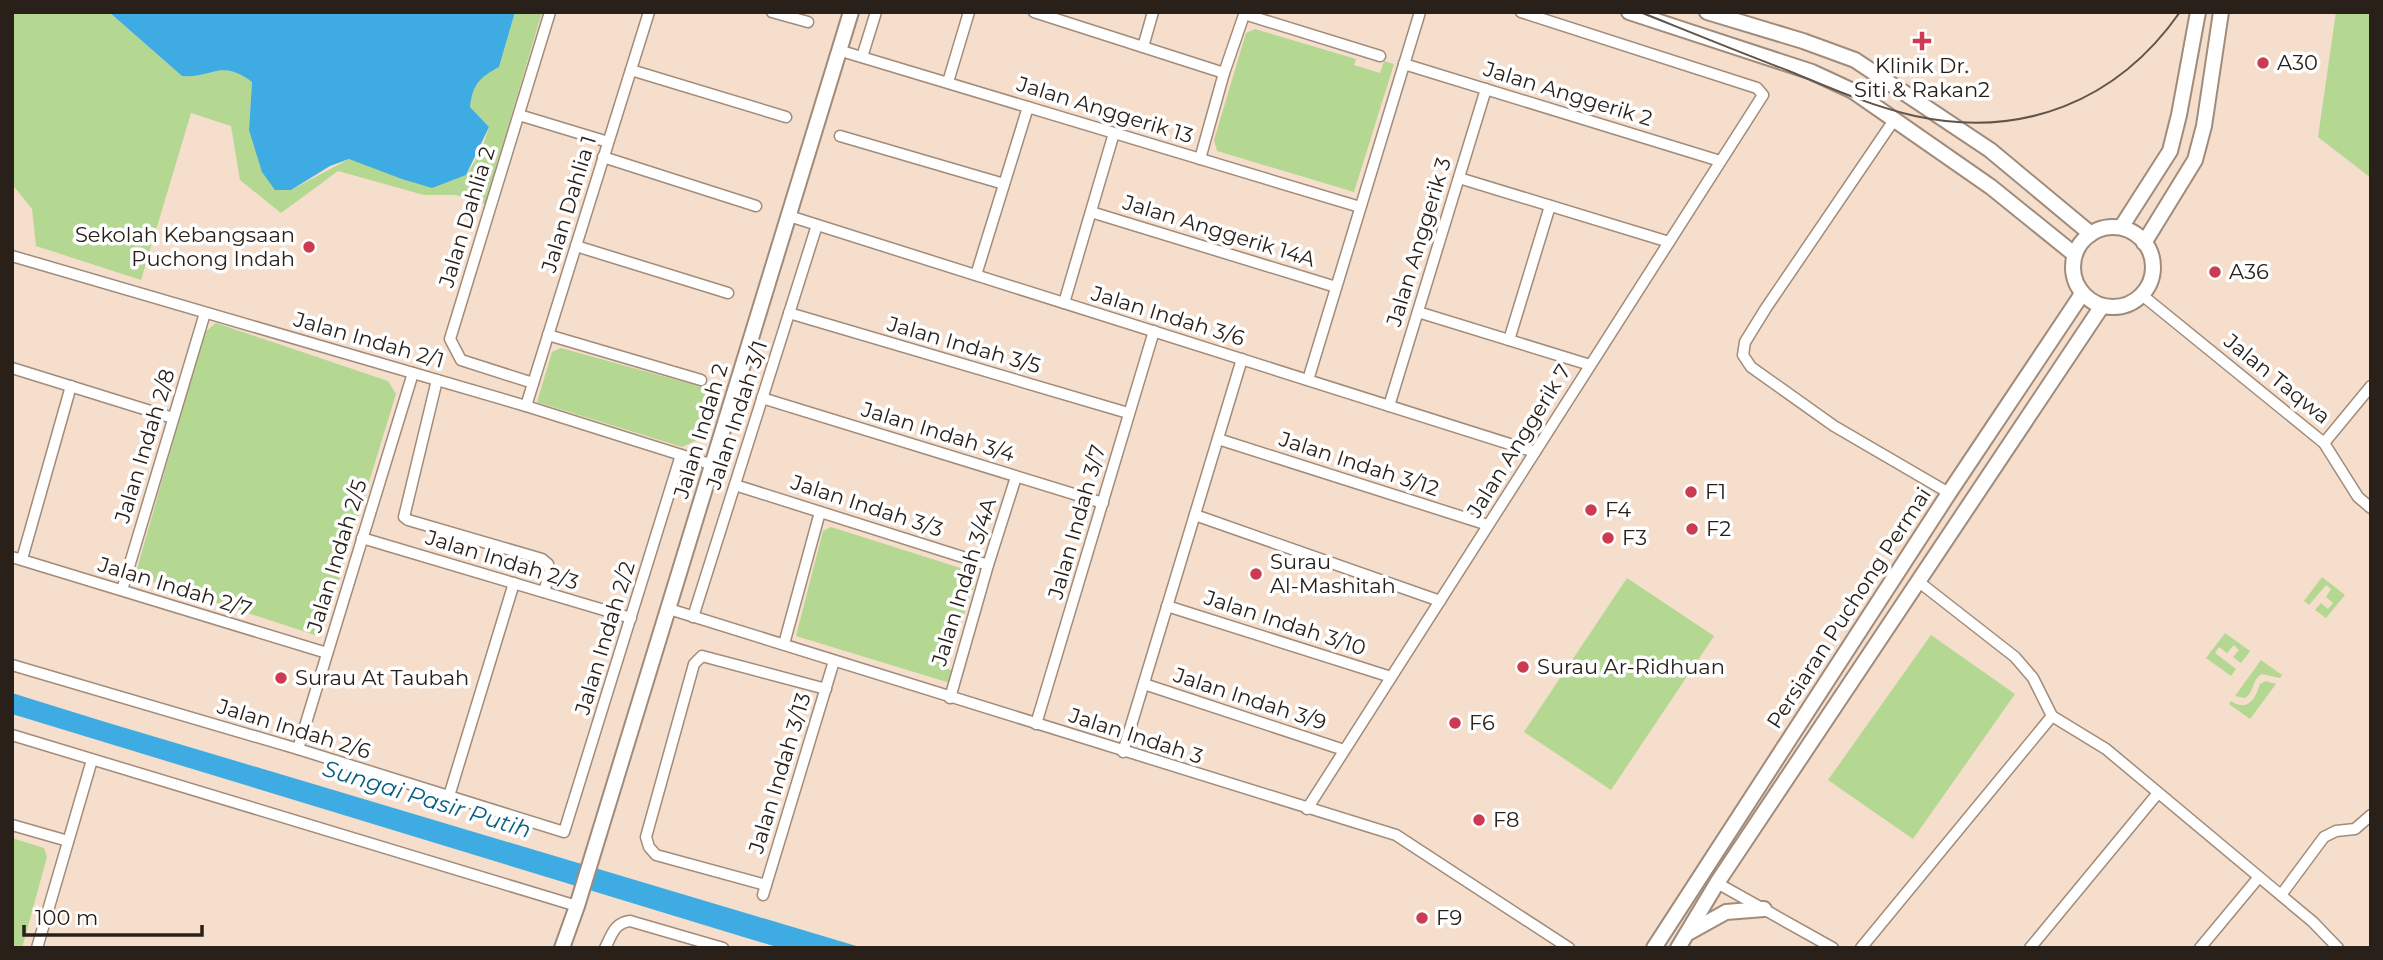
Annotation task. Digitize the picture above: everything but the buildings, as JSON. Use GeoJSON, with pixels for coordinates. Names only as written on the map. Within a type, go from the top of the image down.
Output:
{"type":"FeatureCollection","features":[{"type":"Feature","properties":{"kind":"street","name":"Jalan Dahlia 2"},"geometry":{"type":"LineString","coordinates":[[533,383],[461,360],[450,339],[550,12]]}},
{"type":"Feature","properties":{"kind":"street","name":"Jalan Dahlia 1"},"geometry":{"type":"LineString","coordinates":[[526,406],[649,12]]}},
{"type":"Feature","properties":{"kind":"street"},"geometry":{"type":"LineString","coordinates":[[772,12],[808,22]]}},
{"type":"Feature","properties":{"kind":"street","name":"Jalan Indah 2"},"geometry":{"type":"LineString","coordinates":[[562,948],[669,610],[851,12]]}},
{"type":"Feature","properties":{"kind":"street"},"geometry":{"type":"LineString","coordinates":[[862,57],[876,12]]}},
{"type":"Feature","properties":{"kind":"street"},"geometry":{"type":"LineString","coordinates":[[948,82],[969,12]]}},
{"type":"Feature","properties":{"kind":"street"},"geometry":{"type":"LineString","coordinates":[[1034,12],[1060,16],[1143,47],[1224,72]]}},
{"type":"Feature","properties":{"kind":"street"},"geometry":{"type":"LineString","coordinates":[[1143,47],[1153,12]]}},
{"type":"Feature","properties":{"kind":"street"},"geometry":{"type":"LineString","coordinates":[[1308,380],[1420,12]]}},
{"type":"Feature","properties":{"kind":"street","name":"Jalan Anggerik 7"},"geometry":{"type":"LineString","coordinates":[[1307,808],[1763,95],[1757,88],[1521,12]]}},
{"type":"Feature","properties":{"kind":"street"},"geometry":{"type":"LineString","coordinates":[[1629,12],[1812,72],[1853,91],[1991,187],[2074,254]]}},
{"type":"Feature","properties":{"kind":"street"},"geometry":{"type":"LineString","coordinates":[[1707,12],[1855,60],[1990,150],[2091,234]]}},
{"type":"Feature","properties":{"kind":"street"},"geometry":{"type":"LineString","coordinates":[[2122,226],[2170,151],[2198,12]]}},
{"type":"Feature","properties":{"kind":"street"},"geometry":{"type":"LineString","coordinates":[[2144,243],[2195,160],[2204,127],[2221,12]]}},
{"type":"Feature","properties":{"kind":"street"},"geometry":{"type":"LineString","coordinates":[[1200,159],[1224,72],[1245,13],[1380,56]]}},
{"type":"Feature","properties":{"kind":"street","name":"Jalan Anggerik 13"},"geometry":{"type":"LineString","coordinates":[[838,50],[1360,207]]}},
{"type":"Feature","properties":{"kind":"street","name":"Jalan Anggerik 2"},"geometry":{"type":"LineString","coordinates":[[1404,64],[1720,161]]}},
{"type":"Feature","properties":{"kind":"street"},"geometry":{"type":"LineString","coordinates":[[631,70],[786,117]]}},
{"type":"Feature","properties":{"kind":"street","name":"Jalan Anggerik 3"},"geometry":{"type":"LineString","coordinates":[[1389,406],[1486,89]]}},
{"type":"Feature","properties":{"kind":"street"},"geometry":{"type":"LineString","coordinates":[[976,275],[1028,107]]}},
{"type":"Feature","properties":{"kind":"street"},"geometry":{"type":"LineString","coordinates":[[519,115],[608,142]]}},
{"type":"Feature","properties":{"kind":"street"},"geometry":{"type":"LineString","coordinates":[[1894,120],[1766,308],[1745,342],[1743,355],[1751,367],[1834,426],[1949,494]]}},
{"type":"Feature","properties":{"kind":"street"},"geometry":{"type":"LineString","coordinates":[[1064,303],[1114,133]]}},
{"type":"Feature","properties":{"kind":"street"},"geometry":{"type":"LineString","coordinates":[[840,136],[1004,184]]}},
{"type":"Feature","properties":{"kind":"street"},"geometry":{"type":"LineString","coordinates":[[604,157],[756,206]]}},
{"type":"Feature","properties":{"kind":"street"},"geometry":{"type":"LineString","coordinates":[[1459,178],[1669,242]]}},
{"type":"Feature","properties":{"kind":"street"},"geometry":{"type":"LineString","coordinates":[[1509,340],[1550,206]]}},
{"type":"Feature","properties":{"kind":"street","name":"Jalan Anggerik 14A"},"geometry":{"type":"LineString","coordinates":[[1091,212],[1336,287]]}},
{"type":"Feature","properties":{"kind":"street","name":"Jalan Indah 3/6"},"geometry":{"type":"LineString","coordinates":[[789,216],[1535,452]]}},
{"type":"Feature","properties":{"kind":"street","name":"Jalan Indah 3/1"},"geometry":{"type":"LineString","coordinates":[[693,617],[817,225]]}},
{"type":"Feature","properties":{"kind":"street"},"geometry":{"type":"LineString","coordinates":[[2122,226],[2144,243],[2153,264],[2149,286],[2142,295],[2124,306],[2102,306],[2082,294],[2073,275],[2074,254],[2091,234],[2122,226]]}},
{"type":"Feature","properties":{"kind":"street"},"geometry":{"type":"LineString","coordinates":[[576,246],[728,293]]}},
{"type":"Feature","properties":{"kind":"street","name":"Jalan Indah 2/1"},"geometry":{"type":"LineString","coordinates":[[12,256],[526,406],[713,465]]}},
{"type":"Feature","properties":{"kind":"street","name":"Persiaran Puchong Permai"},"geometry":{"type":"LineString","coordinates":[[1654,948],[2082,294]]}},
{"type":"Feature","properties":{"kind":"street","name":"Jalan Taqwa"},"geometry":{"type":"LineString","coordinates":[[2142,295],[2324,443],[2358,497],[2371,508]]}},
{"type":"Feature","properties":{"kind":"street","name":"Persiaran Puchong Permai"},"geometry":{"type":"LineString","coordinates":[[1681,944],[1717,883],[2102,306]]}},
{"type":"Feature","properties":{"kind":"street"},"geometry":{"type":"LineString","coordinates":[[1418,312],[1590,365]]}},
{"type":"Feature","properties":{"kind":"street","name":"Jalan Indah 2/8"},"geometry":{"type":"LineString","coordinates":[[121,590],[205,313]]}},
{"type":"Feature","properties":{"kind":"street","name":"Jalan Indah 3/5"},"geometry":{"type":"LineString","coordinates":[[789,313],[1128,413]]}},
{"type":"Feature","properties":{"kind":"street","name":"Jalan Indah 3/7"},"geometry":{"type":"LineString","coordinates":[[1036,724],[1154,331]]}},
{"type":"Feature","properties":{"kind":"street"},"geometry":{"type":"LineString","coordinates":[[548,335],[701,380]]}},
{"type":"Feature","properties":{"kind":"street"},"geometry":{"type":"LineString","coordinates":[[1123,752],[1242,359]]}},
{"type":"Feature","properties":{"kind":"street"},"geometry":{"type":"LineString","coordinates":[[12,368],[173,418]]}},
{"type":"Feature","properties":{"kind":"street","name":"Jalan Indah 2/5"},"geometry":{"type":"LineString","coordinates":[[298,749],[413,373]]}},
{"type":"Feature","properties":{"kind":"street"},"geometry":{"type":"LineString","coordinates":[[438,380],[404,517],[542,559],[550,570],[544,592]]}},
{"type":"Feature","properties":{"kind":"street"},"geometry":{"type":"LineString","coordinates":[[17,558],[71,386]]}},
{"type":"Feature","properties":{"kind":"street"},"geometry":{"type":"LineString","coordinates":[[2324,443],[2371,386]]}},
{"type":"Feature","properties":{"kind":"street","name":"Jalan Indah 3/4"},"geometry":{"type":"LineString","coordinates":[[762,398],[1103,503]]}},
{"type":"Feature","properties":{"kind":"street","name":"Jalan Indah 3/12"},"geometry":{"type":"LineString","coordinates":[[1218,439],[1488,525]]}},
{"type":"Feature","properties":{"kind":"street","name":"Jalan Indah 2/2"},"geometry":{"type":"LineString","coordinates":[[565,832],[681,455]]}},
{"type":"Feature","properties":{"kind":"street","name":"Jalan Indah 3/4A"},"geometry":{"type":"LineString","coordinates":[[950,698],[1016,477]]}},
{"type":"Feature","properties":{"kind":"street","name":"Jalan Indah 3/3"},"geometry":{"type":"LineString","coordinates":[[735,485],[988,565]]}},
{"type":"Feature","properties":{"kind":"street"},"geometry":{"type":"LineString","coordinates":[[784,644],[820,512]]}},
{"type":"Feature","properties":{"kind":"street"},"geometry":{"type":"LineString","coordinates":[[1195,516],[1440,601]]}},
{"type":"Feature","properties":{"kind":"street","name":"Jalan Indah 2/3"},"geometry":{"type":"LineString","coordinates":[[362,538],[631,618]]}},
{"type":"Feature","properties":{"kind":"street","name":"Jalan Indah 2/7"},"geometry":{"type":"LineString","coordinates":[[17,558],[327,653]]}},
{"type":"Feature","properties":{"kind":"street"},"geometry":{"type":"LineString","coordinates":[[1919,582],[2015,657],[2033,678],[2052,716],[2106,748],[2313,922],[2338,948]]}},
{"type":"Feature","properties":{"kind":"street"},"geometry":{"type":"LineString","coordinates":[[449,796],[514,583]]}},
{"type":"Feature","properties":{"kind":"street","name":"Jalan Indah 3/10"},"geometry":{"type":"LineString","coordinates":[[1167,606],[1391,677]]}},
{"type":"Feature","properties":{"kind":"street","name":"Jalan Indah 3"},"geometry":{"type":"LineString","coordinates":[[669,610],[1396,835],[1569,948]]}},
{"type":"Feature","properties":{"kind":"street","name":"Jalan Indah 3/13"},"geometry":{"type":"LineString","coordinates":[[826,689],[702,656],[694,664],[646,837],[649,847],[656,855],[764,890],[826,689],[834,661]]}},
{"type":"Feature","properties":{"kind":"street","name":"Jalan Indah 2/6"},"geometry":{"type":"LineString","coordinates":[[12,665],[298,749],[565,832]]}},
{"type":"Feature","properties":{"kind":"street","name":"Jalan Indah 3/9"},"geometry":{"type":"LineString","coordinates":[[1144,684],[1345,750]]}},
{"type":"Feature","properties":{"kind":"street"},"geometry":{"type":"LineString","coordinates":[[1861,948],[2052,716]]}},
{"type":"Feature","properties":{"kind":"street"},"geometry":{"type":"LineString","coordinates":[[12,735],[577,906]]}},
{"type":"Feature","properties":{"kind":"street"},"geometry":{"type":"LineString","coordinates":[[37,948],[92,760]]}},
{"type":"Feature","properties":{"kind":"street"},"geometry":{"type":"LineString","coordinates":[[2031,948],[2158,793]]}},
{"type":"Feature","properties":{"kind":"street"},"geometry":{"type":"LineString","coordinates":[[2281,895],[2324,837],[2336,831],[2355,829],[2371,815]]}},
{"type":"Feature","properties":{"kind":"street"},"geometry":{"type":"LineString","coordinates":[[12,825],[68,841]]}},
{"type":"Feature","properties":{"kind":"street"},"geometry":{"type":"LineString","coordinates":[[1671,921],[1704,897],[1717,883],[1724,839]]}},
{"type":"Feature","properties":{"kind":"street"},"geometry":{"type":"LineString","coordinates":[[2200,948],[2259,877]]}},
{"type":"Feature","properties":{"kind":"street"},"geometry":{"type":"LineString","coordinates":[[1717,883],[1833,948]]}},
{"type":"Feature","properties":{"kind":"street"},"geometry":{"type":"LineString","coordinates":[[1681,944],[1726,912],[1764,909]]}},
{"type":"Feature","properties":{"kind":"street"},"geometry":{"type":"LineString","coordinates":[[605,948],[614,929],[621,923],[630,921],[723,948]]}},
{"type":"Feature","properties":{"kind":"green space"},"geometry":{"type":"Polygon","coordinates":[[[12,12],[109,12],[182,76],[224,70],[232,71],[252,82],[249,130],[291,190],[349,159],[466,175],[481,152],[489,127],[470,107],[475,87],[482,78],[499,67],[515,12],[542,12],[485,204],[456,195],[424,195],[338,171],[281,213],[240,180],[231,126],[191,113],[141,280],[36,246],[32,209],[12,184],[12,12]]]}},
{"type":"Feature","properties":{"kind":"green space"},"geometry":{"type":"Polygon","coordinates":[[[2336,12],[2371,12],[2371,178],[2318,137],[2336,12]]]}},
{"type":"Feature","properties":{"kind":"green space"},"geometry":{"type":"Polygon","coordinates":[[[1255,29],[1356,59],[1354,65],[1380,73],[1384,61],[1394,64],[1354,192],[1217,151],[1214,140],[1246,33],[1255,29]]]}},
{"type":"Feature","properties":{"kind":"green space"},"geometry":{"type":"Polygon","coordinates":[[[216,323],[388,381],[396,394],[325,625],[315,635],[135,576],[204,333],[216,323]]]}},
{"type":"Feature","properties":{"kind":"green space"},"geometry":{"type":"Polygon","coordinates":[[[561,348],[713,390],[699,439],[682,447],[537,402],[552,352],[561,348]]]}},
{"type":"Feature","properties":{"kind":"green space"},"geometry":{"type":"Polygon","coordinates":[[[831,527],[970,571],[974,585],[954,644],[948,643],[940,666],[954,671],[950,683],[796,636],[823,531],[831,527]]]}},
{"type":"Feature","properties":{"kind":"green space"},"geometry":{"type":"Polygon","coordinates":[[[2322,577],[2345,595],[2326,618],[2315,610],[2321,603],[2328,609],[2333,603],[2326,597],[2331,589],[2326,585],[2309,605],[2304,601],[2322,577]]]}},
{"type":"Feature","properties":{"kind":"green space"},"geometry":{"type":"Polygon","coordinates":[[[1627,578],[1714,636],[1611,790],[1524,732],[1627,578]]]}},
{"type":"Feature","properties":{"kind":"green space"},"geometry":{"type":"Polygon","coordinates":[[[2225,633],[2250,651],[2241,663],[2233,657],[2239,650],[2234,645],[2227,653],[2219,647],[2215,653],[2236,669],[2231,676],[2206,658],[2225,633]]]}},
{"type":"Feature","properties":{"kind":"green space"},"geometry":{"type":"Polygon","coordinates":[[[1931,635],[2015,694],[1913,839],[1828,780],[1931,635]]]}},
{"type":"Feature","properties":{"kind":"green space"},"geometry":{"type":"Polygon","coordinates":[[[2261,660],[2282,675],[2280,678],[2262,674],[2245,698],[2235,696],[2261,660]]]}},
{"type":"Feature","properties":{"kind":"green space"},"geometry":{"type":"Polygon","coordinates":[[[2266,681],[2276,684],[2250,719],[2229,704],[2231,701],[2242,705],[2250,703],[2260,684],[2266,681]]]}},
{"type":"Feature","properties":{"kind":"green space"},"geometry":{"type":"Polygon","coordinates":[[[12,838],[44,848],[47,857],[22,948],[12,948],[12,838]]]}},
{"type":"Feature","properties":{"kind":"water"},"geometry":{"type":"Polygon","coordinates":[[[109,12],[515,12],[499,67],[482,78],[473,93],[470,107],[489,127],[466,175],[432,188],[349,159],[330,166],[291,190],[275,190],[262,172],[249,130],[252,82],[232,71],[224,70],[182,76],[109,12]]]}},
{"type":"Feature","properties":{"kind":"water"},"geometry":{"type":"Polygon","coordinates":[[[12,693],[863,948],[780,948],[12,714],[12,693]]]}},
{"type":"Feature","properties":{"kind":"tram line"},"geometry":{"type":"LineString","coordinates":[[1640,12],[1883,107],[1915,116],[1955,122],[1993,122],[2029,117],[2064,106],[2097,91],[2127,69],[2155,43],[2180,12]]}},
{"type":"Feature","properties":{"kind":"place","name":"Klinik Dr. Siti & Rakan2"},"geometry":{"type":"Point","coordinates":[1922,41]}},
{"type":"Feature","properties":{"kind":"place","name":"A30"},"geometry":{"type":"Point","coordinates":[2263,63]}},
{"type":"Feature","properties":{"kind":"place","name":"Sekolah Kebangsaan Puchong Indah"},"geometry":{"type":"Point","coordinates":[309,247]}},
{"type":"Feature","properties":{"kind":"place","name":"A36"},"geometry":{"type":"Point","coordinates":[2215,272]}},
{"type":"Feature","properties":{"kind":"place","name":"F1"},"geometry":{"type":"Point","coordinates":[1691,492]}},
{"type":"Feature","properties":{"kind":"place","name":"F4"},"geometry":{"type":"Point","coordinates":[1591,510]}},
{"type":"Feature","properties":{"kind":"place","name":"F2"},"geometry":{"type":"Point","coordinates":[1692,529]}},
{"type":"Feature","properties":{"kind":"place","name":"F3"},"geometry":{"type":"Point","coordinates":[1608,538]}},
{"type":"Feature","properties":{"kind":"place","name":"Surau Al-Mashitah"},"geometry":{"type":"Point","coordinates":[1256,574]}},
{"type":"Feature","properties":{"kind":"place","name":"Surau Ar-Ridhuan"},"geometry":{"type":"Point","coordinates":[1523,667]}},
{"type":"Feature","properties":{"kind":"place","name":"Surau At Taubah"},"geometry":{"type":"Point","coordinates":[281,678]}},
{"type":"Feature","properties":{"kind":"place","name":"F6"},"geometry":{"type":"Point","coordinates":[1455,723]}},
{"type":"Feature","properties":{"kind":"place","name":"F8"},"geometry":{"type":"Point","coordinates":[1479,820]}},
{"type":"Feature","properties":{"kind":"place","name":"F9"},"geometry":{"type":"Point","coordinates":[1422,918]}},
{"type":"Feature","properties":{"kind":"water label","name":"Sungai Pasir Putih"},"geometry":{"type":"Point","coordinates":[427,799]}}]}
